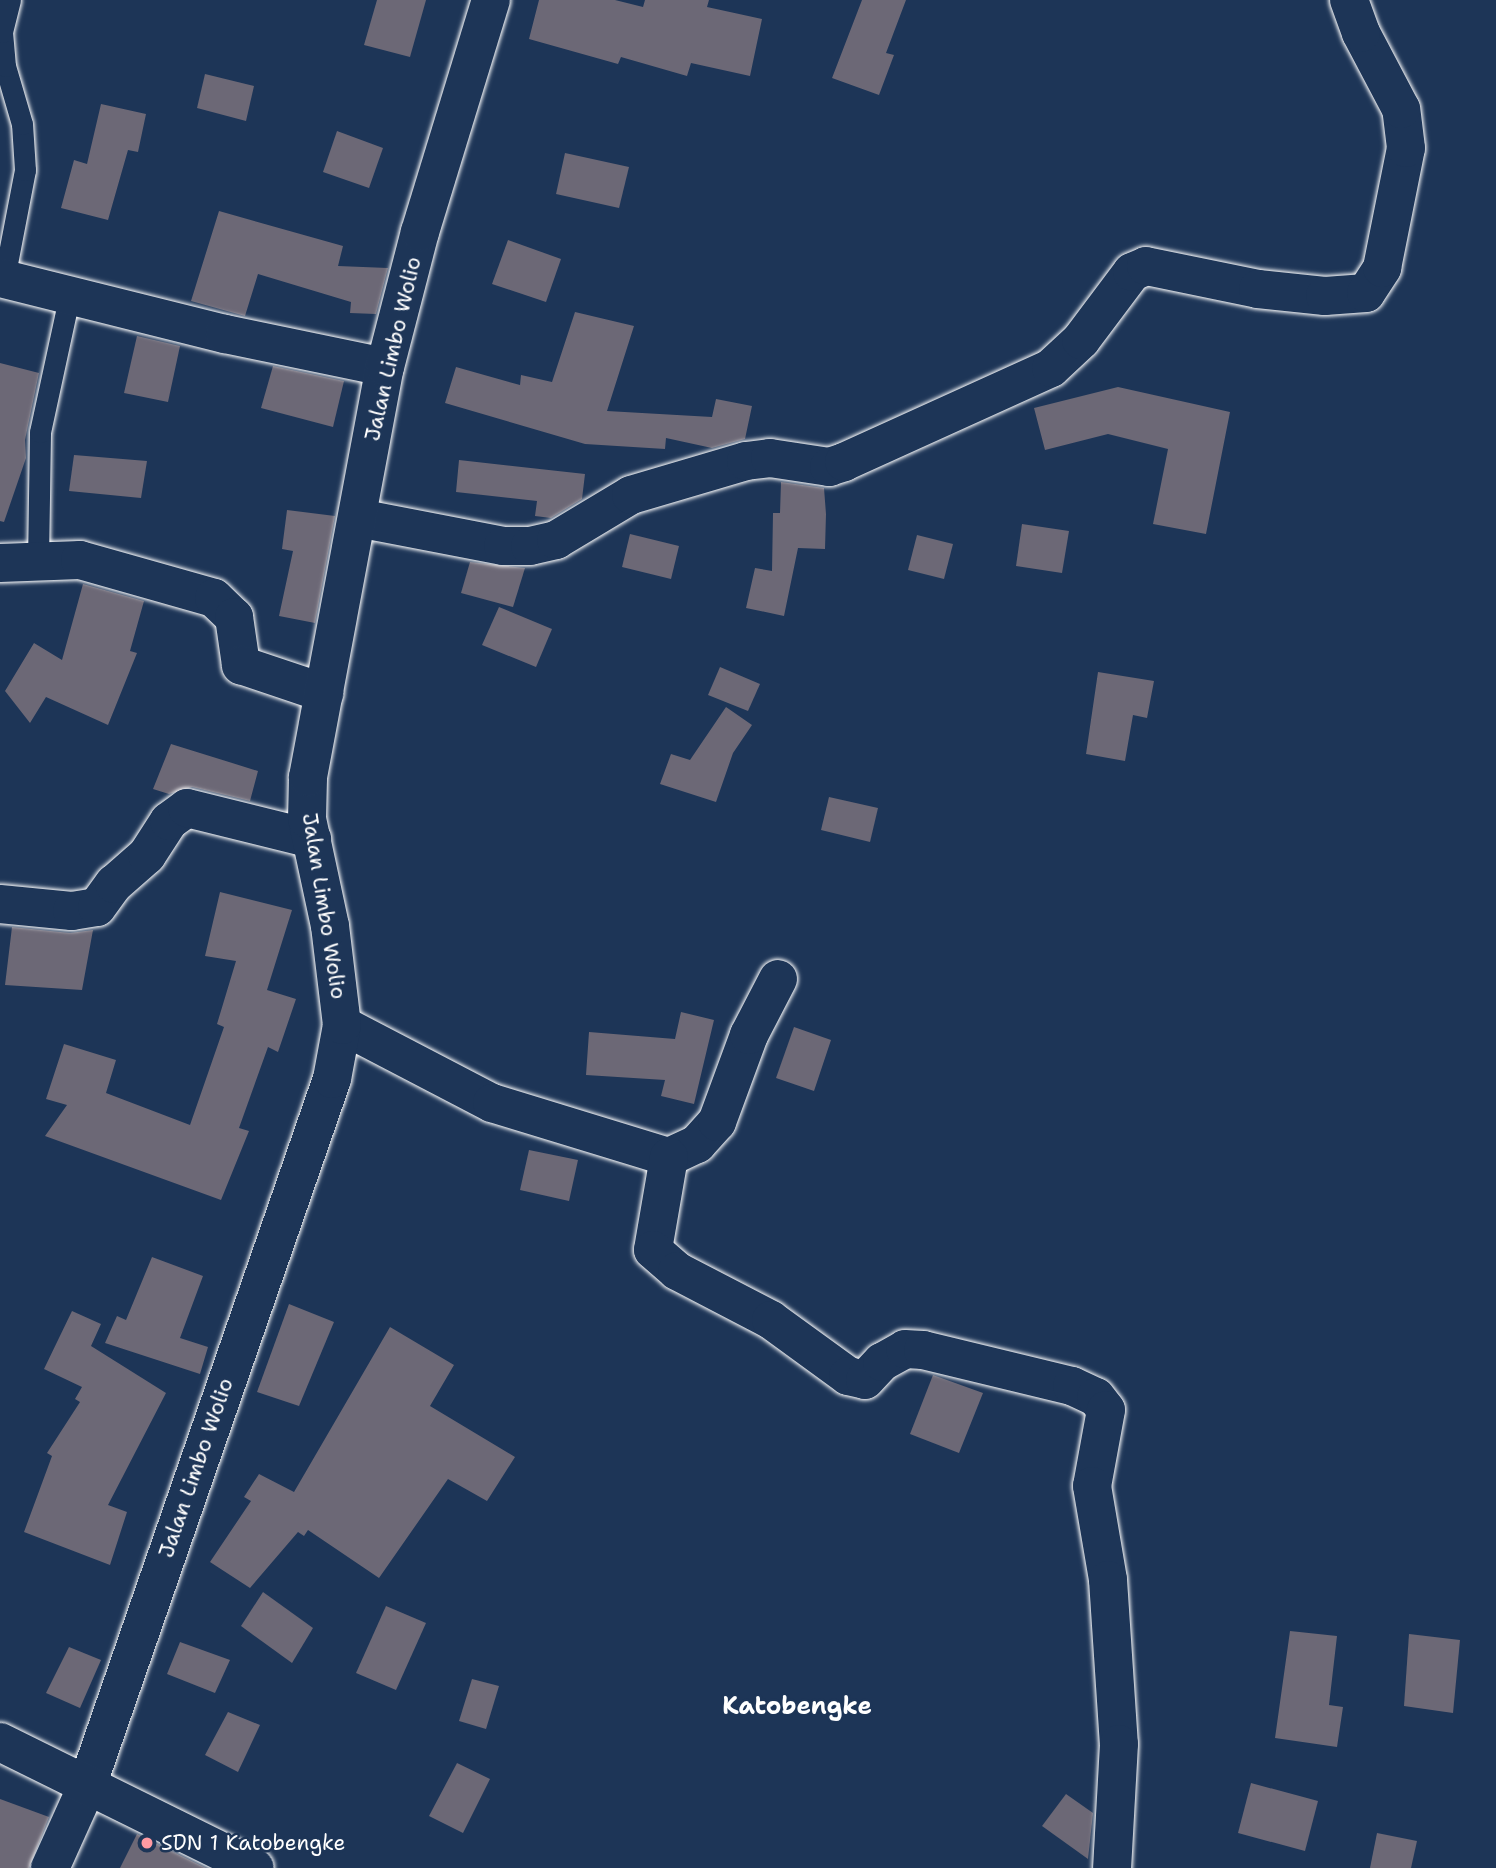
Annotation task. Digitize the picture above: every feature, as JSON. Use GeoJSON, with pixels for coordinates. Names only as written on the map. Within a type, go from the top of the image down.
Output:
{"type":"FeatureCollection","features":[{"type":"Feature","properties":{"kind":"street","name":"Jalan Limbo Wolio"},"geometry":{"type":"LineString","coordinates":[[50,1868],[87,1786],[332,1079],[342,1025],[307,819],[308,777],[384,367],[420,232],[491,0]]}},
{"type":"Feature","properties":{"kind":"street"},"geometry":{"type":"LineString","coordinates":[[358,518],[502,547],[530,546],[556,540],[631,495],[746,461],[770,458],[836,464],[1051,368],[1081,340],[1132,272],[1146,266],[1258,289],[1325,296],[1366,293],[1382,268],[1406,148],[1401,109],[1361,33],[1349,0]]}},
{"type":"Feature","properties":{"kind":"street"},"geometry":{"type":"LineString","coordinates":[[2,278],[69,298],[384,367]]}},
{"type":"Feature","properties":{"kind":"street"},"geometry":{"type":"LineString","coordinates":[[0,563],[80,560],[214,598],[234,617],[241,665],[324,692]]}},
{"type":"Feature","properties":{"kind":"street"},"geometry":{"type":"LineString","coordinates":[[0,904],[72,911],[97,907],[114,884],[147,855],[169,821],[187,808],[312,839]]}},
{"type":"Feature","properties":{"kind":"street"},"geometry":{"type":"LineString","coordinates":[[342,1025],[492,1103],[669,1157],[697,1144],[718,1122],[749,1035],[778,979]]}},
{"type":"Feature","properties":{"kind":"street"},"geometry":{"type":"LineString","coordinates":[[669,1157],[653,1250],[677,1271],[771,1320],[848,1376],[865,1380],[882,1362],[905,1349],[923,1350],[1072,1386],[1096,1397],[1106,1410],[1093,1486],[1108,1580],[1119,1744],[1112,1868]]}},
{"type":"Feature","properties":{"kind":"street"},"geometry":{"type":"LineString","coordinates":[[0,1742],[255,1868]]}},
{"type":"Feature","properties":{"kind":"lane"},"geometry":{"type":"LineString","coordinates":[[2,278],[25,170],[22,124],[5,66],[2,32],[10,0]]}},
{"type":"Feature","properties":{"kind":"lane"},"geometry":{"type":"LineString","coordinates":[[38,561],[40,432],[69,298]]}},
{"type":"Feature","properties":{"kind":"building"},"geometry":{"type":"Polygon","coordinates":[[[377,0],[426,0],[410,57],[364,45],[377,0]]]}},
{"type":"Feature","properties":{"kind":"building"},"geometry":{"type":"Polygon","coordinates":[[[539,0],[615,0],[643,7],[645,0],[709,0],[707,7],[762,19],[750,76],[691,63],[687,76],[621,57],[618,64],[529,39],[539,0]]]}},
{"type":"Feature","properties":{"kind":"building"},"geometry":{"type":"Polygon","coordinates":[[[862,0],[906,0],[886,53],[894,55],[879,95],[832,78],[862,0]]]}},
{"type":"Feature","properties":{"kind":"building"},"geometry":{"type":"Polygon","coordinates":[[[205,74],[254,86],[246,121],[197,108],[205,74]]]}},
{"type":"Feature","properties":{"kind":"building"},"geometry":{"type":"Polygon","coordinates":[[[101,104],[146,114],[138,152],[128,150],[108,220],[61,208],[74,160],[87,164],[101,104]]]}},
{"type":"Feature","properties":{"kind":"building"},"geometry":{"type":"Polygon","coordinates":[[[337,131],[383,148],[369,188],[323,172],[337,131]]]}},
{"type":"Feature","properties":{"kind":"building"},"geometry":{"type":"Polygon","coordinates":[[[565,153],[629,167],[619,208],[556,194],[565,153]]]}},
{"type":"Feature","properties":{"kind":"building"},"geometry":{"type":"Polygon","coordinates":[[[219,211],[343,246],[338,266],[388,268],[376,314],[350,313],[351,302],[258,274],[245,316],[191,301],[219,211]]]}},
{"type":"Feature","properties":{"kind":"building"},"geometry":{"type":"Polygon","coordinates":[[[508,240],[561,259],[546,302],[492,284],[508,240]]]}},
{"type":"Feature","properties":{"kind":"building"},"geometry":{"type":"Polygon","coordinates":[[[575,312],[634,326],[607,411],[712,417],[716,399],[752,406],[745,439],[712,448],[666,438],[665,449],[585,444],[445,403],[456,367],[520,385],[521,375],[552,382],[575,312]]]}},
{"type":"Feature","properties":{"kind":"building"},"geometry":{"type":"Polygon","coordinates":[[[137,336],[180,346],[168,402],[124,393],[137,336]]]}},
{"type":"Feature","properties":{"kind":"building"},"geometry":{"type":"Polygon","coordinates":[[[0,363],[39,373],[25,440],[26,458],[4,522],[0,521],[0,363]]]}},
{"type":"Feature","properties":{"kind":"building"},"geometry":{"type":"Polygon","coordinates":[[[273,366],[344,381],[333,427],[261,408],[273,366]]]}},
{"type":"Feature","properties":{"kind":"building"},"geometry":{"type":"Polygon","coordinates":[[[1118,387],[1230,412],[1206,534],[1153,524],[1168,449],[1108,434],[1045,450],[1034,408],[1118,387]]]}},
{"type":"Feature","properties":{"kind":"building"},"geometry":{"type":"Polygon","coordinates":[[[74,455],[147,461],[141,498],[69,491],[74,455]]]}},
{"type":"Feature","properties":{"kind":"building"},"geometry":{"type":"Polygon","coordinates":[[[459,460],[585,474],[582,499],[551,518],[535,516],[537,501],[456,492],[459,460]]]}},
{"type":"Feature","properties":{"kind":"building"},"geometry":{"type":"Polygon","coordinates":[[[781,482],[824,488],[826,514],[825,549],[798,548],[784,616],[746,608],[755,568],[772,571],[773,513],[780,513],[781,482]]]}},
{"type":"Feature","properties":{"kind":"building"},"geometry":{"type":"Polygon","coordinates":[[[287,510],[335,516],[315,623],[279,616],[293,551],[282,549],[287,510]]]}},
{"type":"Feature","properties":{"kind":"building"},"geometry":{"type":"Polygon","coordinates":[[[1022,524],[1069,531],[1062,573],[1016,566],[1022,524]]]}},
{"type":"Feature","properties":{"kind":"building"},"geometry":{"type":"Polygon","coordinates":[[[630,534],[679,546],[671,579],[622,567],[630,534]]]}},
{"type":"Feature","properties":{"kind":"building"},"geometry":{"type":"Polygon","coordinates":[[[917,535],[953,544],[944,579],[908,570],[917,535]]]}},
{"type":"Feature","properties":{"kind":"building"},"geometry":{"type":"Polygon","coordinates":[[[470,562],[525,568],[513,607],[461,593],[470,562]]]}},
{"type":"Feature","properties":{"kind":"building"},"geometry":{"type":"Polygon","coordinates":[[[83,584],[144,601],[130,651],[137,653],[108,725],[46,697],[30,723],[5,691],[34,643],[62,660],[83,584]]]}},
{"type":"Feature","properties":{"kind":"building"},"geometry":{"type":"Polygon","coordinates":[[[499,607],[552,629],[536,667],[482,645],[499,607]]]}},
{"type":"Feature","properties":{"kind":"building"},"geometry":{"type":"Polygon","coordinates":[[[720,667],[760,684],[748,711],[708,695],[720,667]]]}},
{"type":"Feature","properties":{"kind":"building"},"geometry":{"type":"Polygon","coordinates":[[[1098,672],[1154,681],[1147,718],[1133,715],[1125,761],[1086,754],[1098,672]]]}},
{"type":"Feature","properties":{"kind":"building"},"geometry":{"type":"Polygon","coordinates":[[[726,707],[752,725],[733,753],[716,802],[660,784],[671,754],[690,760],[726,707]]]}},
{"type":"Feature","properties":{"kind":"building"},"geometry":{"type":"Polygon","coordinates":[[[171,744],[258,771],[250,801],[192,787],[169,794],[153,789],[171,744]]]}},
{"type":"Feature","properties":{"kind":"building"},"geometry":{"type":"Polygon","coordinates":[[[829,797],[878,808],[870,842],[821,830],[829,797]]]}},
{"type":"Feature","properties":{"kind":"building"},"geometry":{"type":"Polygon","coordinates":[[[220,892],[292,910],[267,990],[296,999],[278,1052],[268,1047],[239,1128],[249,1131],[221,1200],[45,1136],[67,1105],[46,1099],[64,1044],[116,1060],[106,1093],[190,1125],[224,1027],[217,1024],[236,961],[205,956],[220,892]]]}},
{"type":"Feature","properties":{"kind":"building"},"geometry":{"type":"Polygon","coordinates":[[[12,927],[70,933],[93,930],[82,990],[5,985],[12,927]]]}},
{"type":"Feature","properties":{"kind":"building"},"geometry":{"type":"Polygon","coordinates":[[[681,1012],[714,1020],[694,1104],[661,1096],[665,1080],[586,1075],[589,1032],[675,1039],[681,1012]]]}},
{"type":"Feature","properties":{"kind":"building"},"geometry":{"type":"Polygon","coordinates":[[[794,1027],[831,1040],[814,1091],[776,1078],[794,1027]]]}},
{"type":"Feature","properties":{"kind":"building"},"geometry":{"type":"Polygon","coordinates":[[[529,1150],[578,1160],[569,1201],[520,1190],[529,1150]]]}},
{"type":"Feature","properties":{"kind":"building"},"geometry":{"type":"Polygon","coordinates":[[[152,1257],[203,1276],[180,1338],[208,1347],[200,1374],[105,1343],[117,1316],[126,1320],[152,1257]]]}},
{"type":"Feature","properties":{"kind":"building"},"geometry":{"type":"Polygon","coordinates":[[[289,1304],[334,1322],[299,1406],[257,1392],[289,1304]]]}},
{"type":"Feature","properties":{"kind":"building"},"geometry":{"type":"Polygon","coordinates":[[[72,1311],[101,1324],[91,1346],[166,1393],[108,1505],[127,1512],[110,1565],[24,1532],[52,1456],[47,1453],[80,1402],[75,1399],[82,1387],[44,1369],[72,1311]]]}},
{"type":"Feature","properties":{"kind":"building"},"geometry":{"type":"Polygon","coordinates":[[[390,1327],[454,1365],[430,1406],[515,1457],[487,1501],[448,1479],[379,1578],[308,1530],[304,1536],[298,1532],[250,1588],[210,1562],[251,1501],[244,1497],[259,1474],[294,1492],[390,1327]]]}},
{"type":"Feature","properties":{"kind":"building"},"geometry":{"type":"Polygon","coordinates":[[[933,1375],[983,1393],[959,1453],[910,1434],[933,1375]]]}},
{"type":"Feature","properties":{"kind":"building"},"geometry":{"type":"Polygon","coordinates":[[[263,1592],[313,1628],[292,1663],[241,1626],[263,1592]]]}},
{"type":"Feature","properties":{"kind":"building"},"geometry":{"type":"Polygon","coordinates":[[[386,1606],[426,1623],[396,1690],[356,1673],[386,1606]]]}},
{"type":"Feature","properties":{"kind":"building"},"geometry":{"type":"Polygon","coordinates":[[[1290,1631],[1337,1636],[1329,1705],[1343,1707],[1337,1747],[1275,1738],[1290,1631]]]}},
{"type":"Feature","properties":{"kind":"building"},"geometry":{"type":"Polygon","coordinates":[[[1409,1634],[1460,1640],[1453,1713],[1404,1706],[1409,1634]]]}},
{"type":"Feature","properties":{"kind":"building"},"geometry":{"type":"Polygon","coordinates":[[[180,1642],[230,1660],[215,1693],[167,1674],[180,1642]]]}},
{"type":"Feature","properties":{"kind":"building"},"geometry":{"type":"Polygon","coordinates":[[[69,1647],[101,1660],[80,1708],[46,1693],[69,1647]]]}},
{"type":"Feature","properties":{"kind":"building"},"geometry":{"type":"Polygon","coordinates":[[[472,1679],[499,1686],[486,1729],[459,1721],[472,1679]]]}},
{"type":"Feature","properties":{"kind":"building"},"geometry":{"type":"Polygon","coordinates":[[[228,1712],[260,1725],[238,1772],[205,1755],[228,1712]]]}},
{"type":"Feature","properties":{"kind":"building"},"geometry":{"type":"Polygon","coordinates":[[[457,1763],[490,1779],[463,1833],[429,1816],[457,1763]]]}},
{"type":"Feature","properties":{"kind":"building"},"geometry":{"type":"Polygon","coordinates":[[[1251,1783],[1318,1801],[1305,1851],[1238,1833],[1251,1783]]]}},
{"type":"Feature","properties":{"kind":"building"},"geometry":{"type":"Polygon","coordinates":[[[1066,1794],[1093,1813],[1088,1859],[1042,1826],[1066,1794]]]}},
{"type":"Feature","properties":{"kind":"building"},"geometry":{"type":"Polygon","coordinates":[[[0,1799],[49,1817],[29,1868],[0,1868],[0,1799]]]}},
{"type":"Feature","properties":{"kind":"building"},"geometry":{"type":"Polygon","coordinates":[[[1377,1833],[1417,1841],[1411,1868],[1370,1868],[1377,1833]]]}},
{"type":"Feature","properties":{"kind":"building","name":"SDN 1 Katobengke"},"geometry":{"type":"Polygon","coordinates":[[[137,1834],[206,1868],[120,1868],[137,1834]]]}},
{"type":"Feature","properties":{"kind":"place","name":"SDN 1 Katobengke"},"geometry":{"type":"Point","coordinates":[147,1843]}},
{"type":"Feature","properties":{"kind":"district","name":"Katobengke"},"geometry":{"type":"Point","coordinates":[797,1707]}}]}
